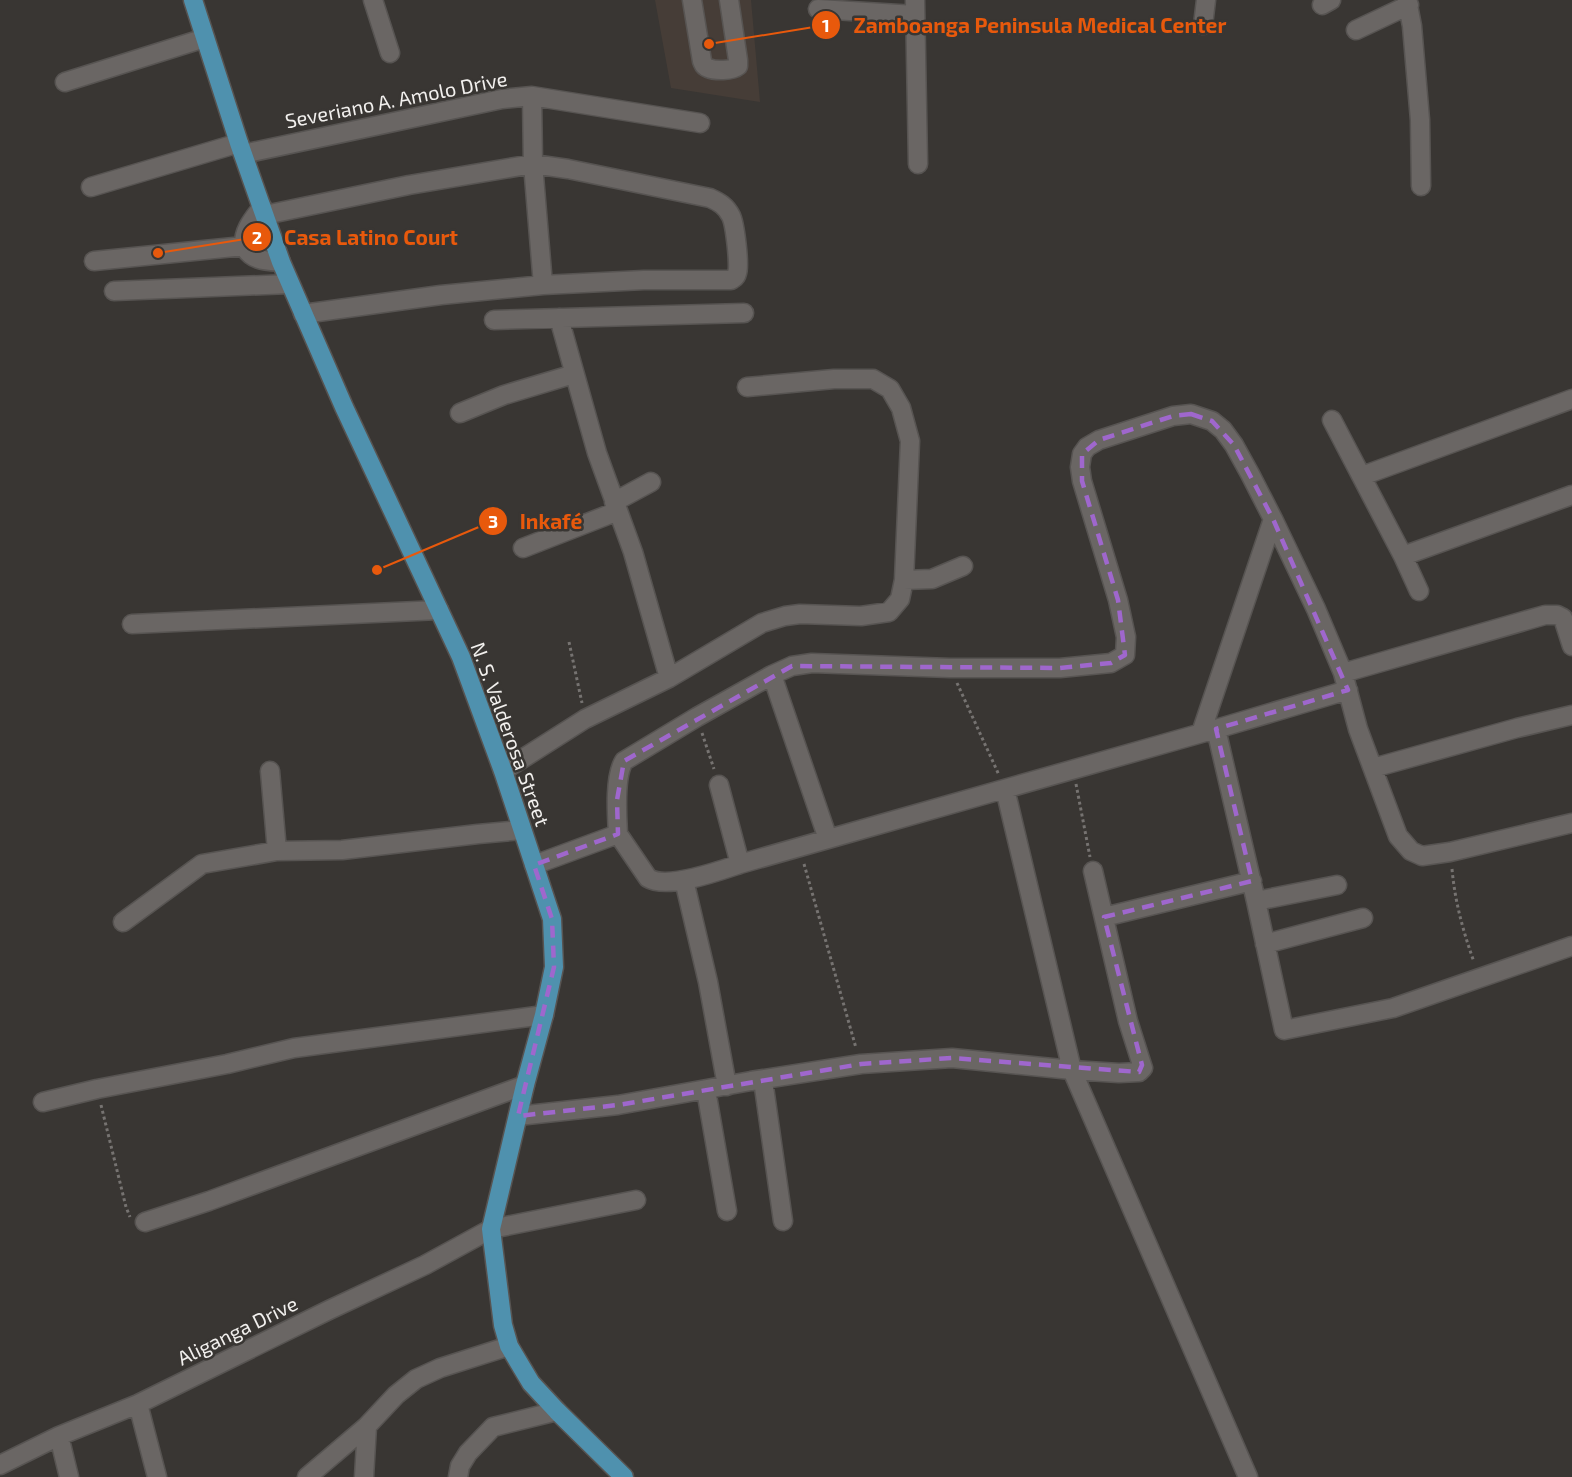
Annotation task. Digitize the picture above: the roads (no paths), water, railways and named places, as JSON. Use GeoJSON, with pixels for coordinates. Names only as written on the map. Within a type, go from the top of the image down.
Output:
{"type":"FeatureCollection","features":[{"type":"Feature","properties":{"kind":"main road","name":"N. S. Valderosa Street"},"geometry":{"type":"LineString","coordinates":[[193,0],[281,262],[344,408],[461,657],[503,771],[552,919],[554,967],[491,1229],[503,1325],[509,1346],[531,1383],[624,1477]]}},
{"type":"Feature","properties":{"kind":"street"},"geometry":{"type":"LineString","coordinates":[[373,0],[390,53]]}},
{"type":"Feature","properties":{"kind":"street"},"geometry":{"type":"LineString","coordinates":[[692,0],[704,66],[709,69],[734,69],[738,66],[738,60],[729,0]]}},
{"type":"Feature","properties":{"kind":"street"},"geometry":{"type":"LineString","coordinates":[[1203,25],[1206,0]]}},
{"type":"Feature","properties":{"kind":"street"},"geometry":{"type":"LineString","coordinates":[[1356,30],[1408,3],[1420,120],[1421,186]]}},
{"type":"Feature","properties":{"kind":"street"},"geometry":{"type":"LineString","coordinates":[[818,9],[915,8],[918,164]]}},
{"type":"Feature","properties":{"kind":"street"},"geometry":{"type":"LineString","coordinates":[[65,82],[205,38]]}},
{"type":"Feature","properties":{"kind":"street"},"geometry":{"type":"LineString","coordinates":[[532,96],[533,164],[543,285]]}},
{"type":"Feature","properties":{"kind":"street","name":"Severiano A. Amolo Drive"},"geometry":{"type":"LineString","coordinates":[[91,187],[241,148],[502,99],[532,96],[700,123]]}},
{"type":"Feature","properties":{"kind":"street"},"geometry":{"type":"LineString","coordinates":[[281,262],[258,259],[249,254],[244,246],[245,231],[264,211],[533,164],[710,198],[722,204],[732,217],[739,264],[735,278],[731,280],[644,280],[543,285],[441,295],[303,314]]}},
{"type":"Feature","properties":{"kind":"street"},"geometry":{"type":"LineString","coordinates":[[94,261],[244,246]]}},
{"type":"Feature","properties":{"kind":"street"},"geometry":{"type":"LineString","coordinates":[[114,291],[290,284]]}},
{"type":"Feature","properties":{"kind":"street"},"geometry":{"type":"LineString","coordinates":[[494,320],[744,314]]}},
{"type":"Feature","properties":{"kind":"street"},"geometry":{"type":"LineString","coordinates":[[559,318],[597,453],[633,552],[669,678]]}},
{"type":"Feature","properties":{"kind":"street"},"geometry":{"type":"LineString","coordinates":[[460,413],[504,395],[574,374]]}},
{"type":"Feature","properties":{"kind":"street"},"geometry":{"type":"LineString","coordinates":[[503,771],[585,719],[669,678],[762,623],[775,618],[800,614],[861,616],[889,612],[900,599],[904,580],[910,441],[902,408],[890,389],[873,379],[834,379],[747,387]]}},
{"type":"Feature","properties":{"kind":"street"},"geometry":{"type":"LineString","coordinates":[[1362,476],[1572,399]]}},
{"type":"Feature","properties":{"kind":"street"},"geometry":{"type":"LineString","coordinates":[[1572,646],[1563,618],[1557,615],[1545,615],[1346,681],[1209,731],[684,880],[661,883],[648,878],[618,834],[617,800],[624,761],[697,717],[792,666],[812,663],[950,668],[1060,668],[1111,663],[1125,655],[1126,637],[1118,600],[1082,481],[1080,467],[1083,454],[1088,447],[1099,440],[1173,416],[1191,414],[1212,421],[1223,430],[1234,445],[1273,519],[1316,609],[1346,681],[1358,729],[1398,836],[1411,851],[1422,856],[1450,852],[1572,823]]}},
{"type":"Feature","properties":{"kind":"street"},"geometry":{"type":"LineString","coordinates":[[1332,420],[1419,591]]}},
{"type":"Feature","properties":{"kind":"street"},"geometry":{"type":"LineString","coordinates":[[523,548],[616,506],[651,482]]}},
{"type":"Feature","properties":{"kind":"street"},"geometry":{"type":"LineString","coordinates":[[1403,556],[1572,495]]}},
{"type":"Feature","properties":{"kind":"street"},"geometry":{"type":"LineString","coordinates":[[1273,519],[1209,731],[1252,881],[1284,1030],[1393,1008],[1572,946]]}},
{"type":"Feature","properties":{"kind":"street"},"geometry":{"type":"LineString","coordinates":[[904,580],[932,579],[963,566]]}},
{"type":"Feature","properties":{"kind":"street"},"geometry":{"type":"LineString","coordinates":[[132,624],[439,610]]}},
{"type":"Feature","properties":{"kind":"street"},"geometry":{"type":"LineString","coordinates":[[772,675],[828,839]]}},
{"type":"Feature","properties":{"kind":"street"},"geometry":{"type":"LineString","coordinates":[[1373,768],[1572,715]]}},
{"type":"Feature","properties":{"kind":"street"},"geometry":{"type":"LineString","coordinates":[[270,771],[277,851]]}},
{"type":"Feature","properties":{"kind":"street"},"geometry":{"type":"LineString","coordinates":[[719,785],[740,864]]}},
{"type":"Feature","properties":{"kind":"street"},"geometry":{"type":"LineString","coordinates":[[1005,789],[1072,1070],[1248,1477]]}},
{"type":"Feature","properties":{"kind":"street"},"geometry":{"type":"LineString","coordinates":[[123,922],[201,864],[277,851],[342,850],[522,830]]}},
{"type":"Feature","properties":{"kind":"street"},"geometry":{"type":"LineString","coordinates":[[534,865],[618,834]]}},
{"type":"Feature","properties":{"kind":"street"},"geometry":{"type":"LineString","coordinates":[[518,1116],[618,1105],[861,1064],[952,1058],[1072,1070],[1140,1072],[1143,1068],[1128,1021],[1093,870]]}},
{"type":"Feature","properties":{"kind":"street"},"geometry":{"type":"LineString","coordinates":[[684,880],[708,982],[726,1086]]}},
{"type":"Feature","properties":{"kind":"street"},"geometry":{"type":"LineString","coordinates":[[1104,917],[1252,881]]}},
{"type":"Feature","properties":{"kind":"street"},"geometry":{"type":"LineString","coordinates":[[1256,901],[1337,885]]}},
{"type":"Feature","properties":{"kind":"street"},"geometry":{"type":"LineString","coordinates":[[1265,944],[1363,918]]}},
{"type":"Feature","properties":{"kind":"street"},"geometry":{"type":"LineString","coordinates":[[43,1102],[294,1048],[544,1015]]}},
{"type":"Feature","properties":{"kind":"street"},"geometry":{"type":"LineString","coordinates":[[763,1080],[783,1221]]}},
{"type":"Feature","properties":{"kind":"street"},"geometry":{"type":"LineString","coordinates":[[144,1222],[209,1201],[525,1085]]}},
{"type":"Feature","properties":{"kind":"street"},"geometry":{"type":"LineString","coordinates":[[706,1090],[727,1211]]}},
{"type":"Feature","properties":{"kind":"street","name":"Aliganga Drive"},"geometry":{"type":"LineString","coordinates":[[0,1465],[59,1436],[138,1404],[425,1265],[491,1229],[636,1200]]}},
{"type":"Feature","properties":{"kind":"street"},"geometry":{"type":"LineString","coordinates":[[307,1477],[367,1426],[396,1395],[416,1379],[440,1368],[509,1346]]}},
{"type":"Feature","properties":{"kind":"street"},"geometry":{"type":"LineString","coordinates":[[138,1404],[157,1477]]}},
{"type":"Feature","properties":{"kind":"street"},"geometry":{"type":"LineString","coordinates":[[458,1477],[460,1466],[468,1453],[493,1428],[557,1411]]}},
{"type":"Feature","properties":{"kind":"street"},"geometry":{"type":"LineString","coordinates":[[363,1477],[367,1426]]}},
{"type":"Feature","properties":{"kind":"street"},"geometry":{"type":"LineString","coordinates":[[59,1436],[69,1477]]}},
{"type":"Feature","properties":{"kind":"place","name":"Zamboanga Peninsula Medical Center"},"geometry":{"type":"Point","coordinates":[709,44]}},
{"type":"Feature","properties":{"kind":"place","name":"Casa Latino Court"},"geometry":{"type":"Point","coordinates":[158,253]}},
{"type":"Feature","properties":{"kind":"place","name":"Inkafé"},"geometry":{"type":"Point","coordinates":[377,570]}}]}
